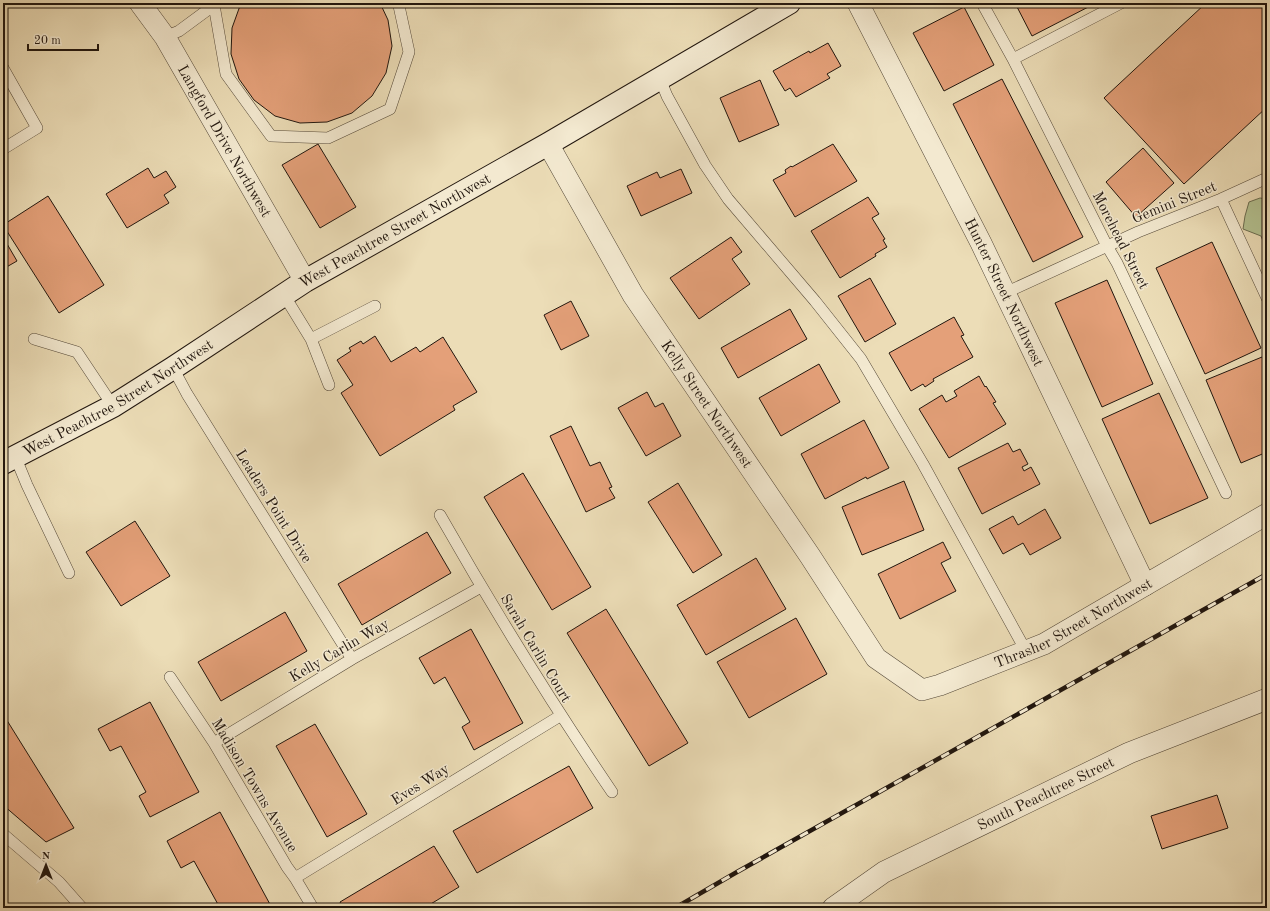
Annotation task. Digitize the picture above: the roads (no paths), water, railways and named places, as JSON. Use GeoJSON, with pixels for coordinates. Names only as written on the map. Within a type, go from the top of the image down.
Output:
{"type":"FeatureCollection","features":[{"type":"Feature","properties":{"kind":"street","name":"Langford Drive Northwest"},"geometry":{"type":"LineString","coordinates":[[140,3],[165,37],[305,281]]}},
{"type":"Feature","properties":{"kind":"street","name":"Hunter Street Northwest"},"geometry":{"type":"LineString","coordinates":[[858,3],[978,236],[1145,585]]}},
{"type":"Feature","properties":{"kind":"street","name":"West Peachtree Street Northwest"},"geometry":{"type":"LineString","coordinates":[[9,459],[113,406],[305,281],[548,144],[785,4]]}},
{"type":"Feature","properties":{"kind":"street","name":"Kelly Street Northwest"},"geometry":{"type":"LineString","coordinates":[[548,144],[633,294],[810,556],[876,658]]}},
{"type":"Feature","properties":{"kind":"street","name":"Thrasher Street Northwest"},"geometry":{"type":"LineString","coordinates":[[876,658],[922,690],[940,685],[1044,644],[1267,514]]}},
{"type":"Feature","properties":{"kind":"street","name":"South Peachtree Street"},"geometry":{"type":"LineString","coordinates":[[833,908],[884,872],[1129,753],[1267,699]]}},
{"type":"Feature","properties":{"kind":"lane"},"geometry":{"type":"LineString","coordinates":[[165,37],[179,31],[216,4],[226,74],[271,136],[328,138],[390,109],[409,52],[399,6],[397,3]]}},
{"type":"Feature","properties":{"kind":"lane","name":"Morehead Street"},"geometry":{"type":"LineString","coordinates":[[982,3],[1013,59],[1117,263],[1226,493]]}},
{"type":"Feature","properties":{"kind":"lane"},"geometry":{"type":"LineString","coordinates":[[1013,59],[1121,3]]}},
{"type":"Feature","properties":{"kind":"lane"},"geometry":{"type":"LineString","coordinates":[[3,68],[37,128],[3,149]]}},
{"type":"Feature","properties":{"kind":"lane"},"geometry":{"type":"LineString","coordinates":[[660,79],[667,96],[705,166],[728,199],[815,301],[861,359],[923,464],[1026,651]]}},
{"type":"Feature","properties":{"kind":"lane","name":"Gemini Street"},"geometry":{"type":"LineString","coordinates":[[1004,293],[1138,232],[1221,199],[1267,178]]}},
{"type":"Feature","properties":{"kind":"lane"},"geometry":{"type":"LineString","coordinates":[[1221,199],[1267,298]]}},
{"type":"Feature","properties":{"kind":"lane"},"geometry":{"type":"LineString","coordinates":[[284,295],[311,339],[329,385]]}},
{"type":"Feature","properties":{"kind":"lane"},"geometry":{"type":"LineString","coordinates":[[311,339],[375,306]]}},
{"type":"Feature","properties":{"kind":"lane"},"geometry":{"type":"LineString","coordinates":[[34,339],[77,352],[113,406]]}},
{"type":"Feature","properties":{"kind":"lane","name":"Leaders Point Drive"},"geometry":{"type":"LineString","coordinates":[[173,368],[187,394],[352,659]]}},
{"type":"Feature","properties":{"kind":"lane"},"geometry":{"type":"LineString","coordinates":[[9,459],[27,485],[69,573]]}},
{"type":"Feature","properties":{"kind":"lane","name":"Sarah Carlin Court"},"geometry":{"type":"LineString","coordinates":[[440,515],[481,587],[560,716],[612,792]]}},
{"type":"Feature","properties":{"kind":"lane","name":"Kelly Carlin Way"},"geometry":{"type":"LineString","coordinates":[[214,743],[352,659],[481,587]]}},
{"type":"Feature","properties":{"kind":"lane","name":"Madison Towns Avenue"},"geometry":{"type":"LineString","coordinates":[[170,677],[214,743],[287,867],[313,908]]}},
{"type":"Feature","properties":{"kind":"lane","name":"Eves Way"},"geometry":{"type":"LineString","coordinates":[[295,878],[560,716]]}},
{"type":"Feature","properties":{"kind":"lane"},"geometry":{"type":"LineString","coordinates":[[3,834],[60,882],[82,908]]}},
{"type":"Feature","properties":{"kind":"railway"},"geometry":{"type":"LineString","coordinates":[[675,908],[1267,574]]}}]}
